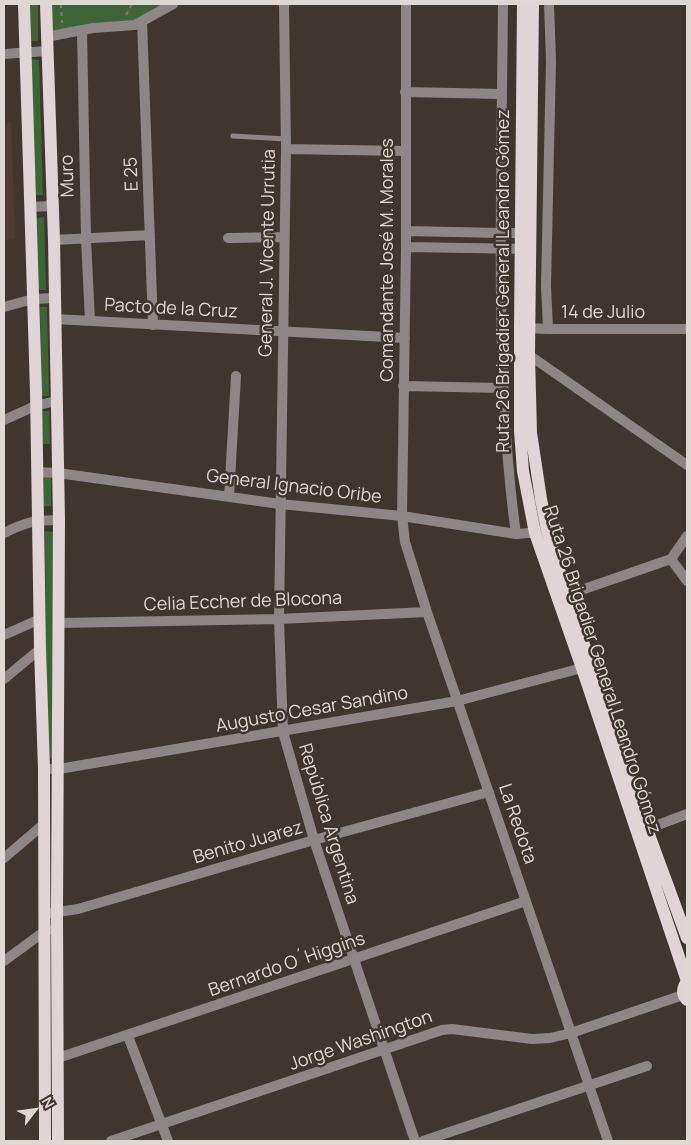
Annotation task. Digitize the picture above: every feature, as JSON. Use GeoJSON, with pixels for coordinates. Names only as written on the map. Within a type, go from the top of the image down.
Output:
{"type":"FeatureCollection","features":[{"type":"Feature","properties":{"kind":"main road"},"geometry":{"type":"LineString","coordinates":[[24,4],[33,299],[44,824],[51,913]]}},
{"type":"Feature","properties":{"kind":"main road"},"geometry":{"type":"LineString","coordinates":[[44,1141],[51,913],[59,769],[60,623],[54,240],[46,4]]}},
{"type":"Feature","properties":{"kind":"main road","name":"Ruta 26 Brigadier General Leandro Gómez"},"geometry":{"type":"LineString","coordinates":[[523,4],[526,232],[525,354],[531,433],[540,499],[541,532],[582,668],[687,981]]}},
{"type":"Feature","properties":{"kind":"main road","name":"Ruta 26 Brigadier General Leandro Gómez"},"geometry":{"type":"LineString","coordinates":[[526,232],[533,4]]}},
{"type":"Feature","properties":{"kind":"main road","name":"Ruta 26 Brigadier General Leandro Gómez"},"geometry":{"type":"LineString","coordinates":[[541,532],[567,594],[647,829],[687,938]]}},
{"type":"Feature","properties":{"kind":"main road"},"geometry":{"type":"LineString","coordinates":[[51,930],[58,1058],[58,1141]]}},
{"type":"Feature","properties":{"kind":"main road"},"geometry":{"type":"LineString","coordinates":[[685,997],[684,986],[687,981]]}},
{"type":"Feature","properties":{"kind":"street"},"geometry":{"type":"LineString","coordinates":[[46,37],[82,30],[134,25],[173,4]]}},
{"type":"Feature","properties":{"kind":"street","name":"General J. Vicente Urrutia"},"geometry":{"type":"LineString","coordinates":[[280,504],[286,144],[284,4]]}},
{"type":"Feature","properties":{"kind":"street","name":"Comandante José M. Morales"},"geometry":{"type":"LineString","coordinates":[[402,516],[406,247],[406,4]]}},
{"type":"Feature","properties":{"kind":"street"},"geometry":{"type":"LineString","coordinates":[[502,4],[500,233],[502,388],[509,484],[516,534]]}},
{"type":"Feature","properties":{"kind":"street"},"geometry":{"type":"LineString","coordinates":[[548,329],[546,286],[551,61],[549,4]]}},
{"type":"Feature","properties":{"kind":"street","name":"E 25"},"geometry":{"type":"LineString","coordinates":[[142,22],[153,325]]}},
{"type":"Feature","properties":{"kind":"street","name":"Muro"},"geometry":{"type":"LineString","coordinates":[[82,30],[86,239],[90,321]]}},
{"type":"Feature","properties":{"kind":"street"},"geometry":{"type":"LineString","coordinates":[[4,54],[47,51]]}},
{"type":"Feature","properties":{"kind":"street"},"geometry":{"type":"LineString","coordinates":[[405,92],[502,94]]}},
{"type":"Feature","properties":{"kind":"street"},"geometry":{"type":"LineString","coordinates":[[286,144],[405,151]]}},
{"type":"Feature","properties":{"kind":"street"},"geometry":{"type":"LineString","coordinates":[[30,207],[52,206]]}},
{"type":"Feature","properties":{"kind":"street"},"geometry":{"type":"LineString","coordinates":[[406,231],[526,232]]}},
{"type":"Feature","properties":{"kind":"street"},"geometry":{"type":"LineString","coordinates":[[54,240],[150,235]]}},
{"type":"Feature","properties":{"kind":"street"},"geometry":{"type":"LineString","coordinates":[[228,238],[284,237]]}},
{"type":"Feature","properties":{"kind":"street"},"geometry":{"type":"LineString","coordinates":[[406,247],[526,249]]}},
{"type":"Feature","properties":{"kind":"street"},"geometry":{"type":"LineString","coordinates":[[4,307],[33,299],[55,298]]}},
{"type":"Feature","properties":{"kind":"street","name":"Pacto de la Cruz"},"geometry":{"type":"LineString","coordinates":[[55,319],[405,338]]}},
{"type":"Feature","properties":{"kind":"street","name":"14 de Julio"},"geometry":{"type":"LineString","coordinates":[[525,328],[687,329]]}},
{"type":"Feature","properties":{"kind":"street"},"geometry":{"type":"LineString","coordinates":[[525,354],[687,466]]}},
{"type":"Feature","properties":{"kind":"street"},"geometry":{"type":"LineString","coordinates":[[229,497],[236,376]]}},
{"type":"Feature","properties":{"kind":"street"},"geometry":{"type":"LineString","coordinates":[[403,386],[502,388]]}},
{"type":"Feature","properties":{"kind":"street"},"geometry":{"type":"LineString","coordinates":[[4,420],[35,406],[56,401]]}},
{"type":"Feature","properties":{"kind":"street","name":"General Ignacio Oribe"},"geometry":{"type":"LineString","coordinates":[[36,472],[58,473],[280,504],[402,516],[516,534],[541,532]]}},
{"type":"Feature","properties":{"kind":"street","name":"República Argentina"},"geometry":{"type":"LineString","coordinates":[[280,504],[279,618],[283,732],[314,840],[415,1141]]}},
{"type":"Feature","properties":{"kind":"street","name":"La Redota"},"geometry":{"type":"LineString","coordinates":[[402,516],[405,542],[427,612],[608,1141]]}},
{"type":"Feature","properties":{"kind":"street"},"geometry":{"type":"LineString","coordinates":[[4,533],[24,523],[38,520],[59,520]]}},
{"type":"Feature","properties":{"kind":"street"},"geometry":{"type":"LineString","coordinates":[[567,594],[671,559],[687,536]]}},
{"type":"Feature","properties":{"kind":"street"},"geometry":{"type":"LineString","coordinates":[[671,559],[687,581]]}},
{"type":"Feature","properties":{"kind":"street","name":"Celia Eccher de Blocona"},"geometry":{"type":"LineString","coordinates":[[60,623],[279,618],[427,612]]}},
{"type":"Feature","properties":{"kind":"street"},"geometry":{"type":"LineString","coordinates":[[4,635],[40,619]]}},
{"type":"Feature","properties":{"kind":"street"},"geometry":{"type":"LineString","coordinates":[[4,679],[40,649]]}},
{"type":"Feature","properties":{"kind":"street","name":"Augusto Cesar Sandino"},"geometry":{"type":"LineString","coordinates":[[44,769],[59,769],[457,701],[582,668]]}},
{"type":"Feature","properties":{"kind":"street","name":"Benito Juarez"},"geometry":{"type":"LineString","coordinates":[[51,913],[78,909],[314,840],[489,792]]}},
{"type":"Feature","properties":{"kind":"street"},"geometry":{"type":"LineString","coordinates":[[647,829],[687,814]]}},
{"type":"Feature","properties":{"kind":"street"},"geometry":{"type":"LineString","coordinates":[[4,858],[44,824]]}},
{"type":"Feature","properties":{"kind":"street","name":"Bernardo O´Higgins"},"geometry":{"type":"LineString","coordinates":[[58,1058],[526,901]]}},
{"type":"Feature","properties":{"kind":"street"},"geometry":{"type":"LineString","coordinates":[[4,961],[51,930]]}},
{"type":"Feature","properties":{"kind":"street","name":"Jorge Washington"},"geometry":{"type":"LineString","coordinates":[[111,1141],[442,1030],[452,1029],[532,1039],[550,1038],[685,997]]}},
{"type":"Feature","properties":{"kind":"street"},"geometry":{"type":"LineString","coordinates":[[128,1036],[168,1141]]}},
{"type":"Feature","properties":{"kind":"street"},"geometry":{"type":"LineString","coordinates":[[423,1141],[647,1066]]}},
{"type":"Feature","properties":{"kind":"lane"},"geometry":{"type":"LineString","coordinates":[[233,136],[286,144]]}},
{"type":"Feature","properties":{"kind":"path"},"geometry":{"type":"LineString","coordinates":[[61,4],[62,26]]}},
{"type":"Feature","properties":{"kind":"path"},"geometry":{"type":"LineString","coordinates":[[124,19],[132,4]]}},
{"type":"Feature","properties":{"kind":"shaded area"},"geometry":{"type":"Polygon","coordinates":[[[11,122],[15,238],[4,240],[4,124],[11,122]]]}},
{"type":"Feature","properties":{"kind":"green space"},"geometry":{"type":"Polygon","coordinates":[[[30,4],[38,4],[38,41],[31,41],[30,4]]]}},
{"type":"Feature","properties":{"kind":"green space"},"geometry":{"type":"Polygon","coordinates":[[[46,4],[173,4],[142,21],[46,37],[46,4]]]}},
{"type":"Feature","properties":{"kind":"green space"},"geometry":{"type":"Polygon","coordinates":[[[31,59],[39,60],[43,195],[36,195],[31,59]]]}},
{"type":"Feature","properties":{"kind":"green space"},"geometry":{"type":"Polygon","coordinates":[[[44,217],[46,290],[38,290],[36,218],[44,217]]]}},
{"type":"Feature","properties":{"kind":"green space"},"geometry":{"type":"Polygon","coordinates":[[[40,307],[47,307],[49,396],[42,396],[40,307]]]}},
{"type":"Feature","properties":{"kind":"green space"},"geometry":{"type":"Polygon","coordinates":[[[42,411],[49,411],[50,444],[43,444],[42,411]]]}},
{"type":"Feature","properties":{"kind":"green space"},"geometry":{"type":"Polygon","coordinates":[[[44,476],[51,476],[51,506],[44,506],[44,476]]]}},
{"type":"Feature","properties":{"kind":"green space"},"geometry":{"type":"Polygon","coordinates":[[[45,531],[53,532],[52,758],[49,758],[46,673],[45,531]]]}}]}
